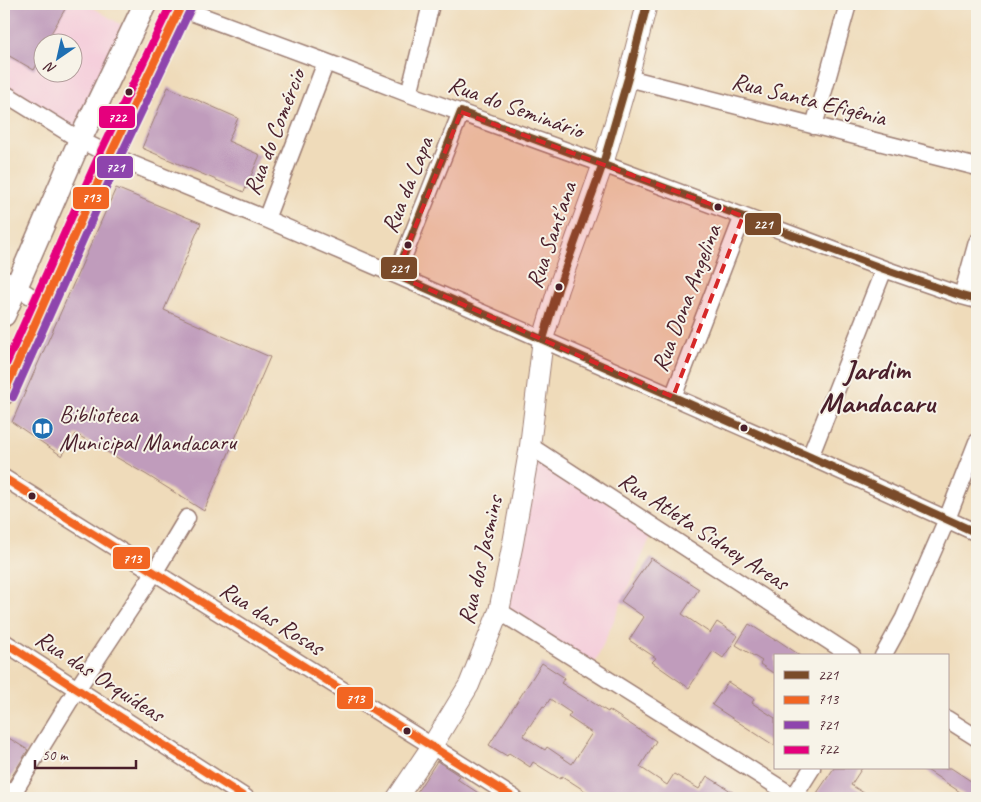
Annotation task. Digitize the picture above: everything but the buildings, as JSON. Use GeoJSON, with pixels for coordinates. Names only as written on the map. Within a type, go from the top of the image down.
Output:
{"type":"FeatureCollection","features":[{"type":"Feature","properties":{"kind":"main road"},"geometry":{"type":"LineString","coordinates":[[4,315],[10,283],[145,4]]}},
{"type":"Feature","properties":{"kind":"main road"},"geometry":{"type":"LineString","coordinates":[[4,392],[110,155],[181,6]]}},
{"type":"Feature","properties":{"kind":"street"},"geometry":{"type":"LineString","coordinates":[[409,94],[431,4]]}},
{"type":"Feature","properties":{"kind":"street","name":"Rua Sant'ana"},"geometry":{"type":"LineString","coordinates":[[543,339],[558,288],[603,164],[647,4]]}},
{"type":"Feature","properties":{"kind":"street"},"geometry":{"type":"LineString","coordinates":[[814,126],[848,4]]}},
{"type":"Feature","properties":{"kind":"street","name":"Rua do Seminário"},"geometry":{"type":"LineString","coordinates":[[181,6],[409,94],[884,269],[970,298]]}},
{"type":"Feature","properties":{"kind":"street","name":"Rua do Comércio"},"geometry":{"type":"LineString","coordinates":[[266,219],[326,62]]}},
{"type":"Feature","properties":{"kind":"street","name":"Rua Santa Efigênia"},"geometry":{"type":"LineString","coordinates":[[628,78],[977,167]]}},
{"type":"Feature","properties":{"kind":"street"},"geometry":{"type":"LineString","coordinates":[[4,93],[80,140],[110,155],[266,219],[543,339],[977,533]]}},
{"type":"Feature","properties":{"kind":"street","name":"Rua da Lapa"},"geometry":{"type":"LineString","coordinates":[[396,275],[461,112]]}},
{"type":"Feature","properties":{"kind":"street","name":"Rua Dona Angelina"},"geometry":{"type":"LineString","coordinates":[[673,397],[743,216]]}},
{"type":"Feature","properties":{"kind":"street"},"geometry":{"type":"LineString","coordinates":[[970,298],[977,242]]}},
{"type":"Feature","properties":{"kind":"street"},"geometry":{"type":"LineString","coordinates":[[810,457],[884,269]]}},
{"type":"Feature","properties":{"kind":"street"},"geometry":{"type":"LineString","coordinates":[[10,283],[44,304]]}},
{"type":"Feature","properties":{"kind":"street","name":"Rua dos Jasmins"},"geometry":{"type":"LineString","coordinates":[[397,798],[432,746],[469,685],[499,611],[530,446],[543,339]]}},
{"type":"Feature","properties":{"kind":"street"},"geometry":{"type":"LineString","coordinates":[[884,654],[904,618],[947,519],[977,442]]}},
{"type":"Feature","properties":{"kind":"street","name":"Rua Atleta Sidney Areas"},"geometry":{"type":"LineString","coordinates":[[530,446],[849,654]]}},
{"type":"Feature","properties":{"kind":"street","name":"Rua das Rosas"},"geometry":{"type":"LineString","coordinates":[[4,478],[514,798]]}},
{"type":"Feature","properties":{"kind":"street"},"geometry":{"type":"LineString","coordinates":[[10,798],[77,689],[154,573],[187,518]]}},
{"type":"Feature","properties":{"kind":"street"},"geometry":{"type":"LineString","coordinates":[[499,611],[794,798],[811,770]]}},
{"type":"Feature","properties":{"kind":"street","name":"Rua das Orquídeas"},"geometry":{"type":"LineString","coordinates":[[4,642],[246,798]]}},
{"type":"Feature","properties":{"kind":"street"},"geometry":{"type":"LineString","coordinates":[[948,719],[977,738]]}},
{"type":"Feature","properties":{"kind":"highlighted area"},"geometry":{"type":"Polygon","coordinates":[[[461,112],[743,216],[673,397],[396,275],[461,112]]]}},
{"type":"Feature","properties":{"kind":"shaded area"},"geometry":{"type":"Polygon","coordinates":[[[4,4],[87,4],[132,31],[80,140],[4,93],[4,4]]]}},
{"type":"Feature","properties":{"kind":"shaded area"},"geometry":{"type":"Polygon","coordinates":[[[530,446],[655,527],[592,670],[499,611],[530,446]]]}},
{"type":"Feature","properties":{"kind":"transit line","name":"722"},"geometry":{"type":"LineString","coordinates":[[4,369],[101,151],[171,4]]}},
{"type":"Feature","properties":{"kind":"transit line","name":"713"},"geometry":{"type":"LineString","coordinates":[[4,393],[110,155],[182,4]]}},
{"type":"Feature","properties":{"kind":"transit line","name":"221"},"geometry":{"type":"LineString","coordinates":[[543,339],[558,289],[603,164],[647,4]]}},
{"type":"Feature","properties":{"kind":"transit line","name":"721"},"geometry":{"type":"LineString","coordinates":[[13,397],[119,159],[191,8]]}},
{"type":"Feature","properties":{"kind":"transit line","name":"221"},"geometry":{"type":"LineString","coordinates":[[977,300],[884,269],[461,112],[396,275],[810,457],[977,533]]}},
{"type":"Feature","properties":{"kind":"transit line","name":"713"},"geometry":{"type":"LineString","coordinates":[[4,478],[514,798]]}},
{"type":"Feature","properties":{"kind":"transit line","name":"713"},"geometry":{"type":"LineString","coordinates":[[4,642],[246,798]]}},
{"type":"Feature","properties":{"kind":"place","name":"Biblioteca Municipal Mandacaru"},"geometry":{"type":"Point","coordinates":[43,428]}},
{"type":"Feature","properties":{"kind":"district","name":"Jardim Mandacaru"},"geometry":{"type":"Point","coordinates":[877,386]}}]}
